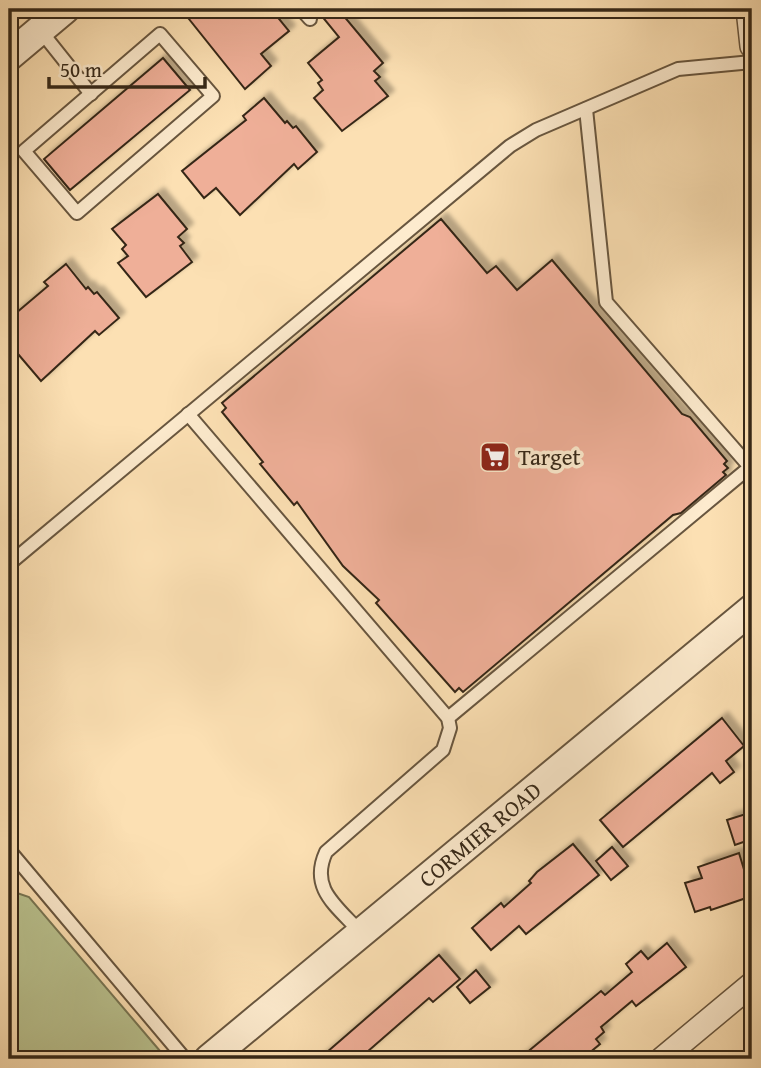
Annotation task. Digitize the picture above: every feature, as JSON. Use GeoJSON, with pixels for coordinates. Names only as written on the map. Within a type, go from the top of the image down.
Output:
{"type":"FeatureCollection","features":[{"type":"Feature","properties":{"kind":"street"},"geometry":{"type":"LineString","coordinates":[[9,57],[65,9]]}},
{"type":"Feature","properties":{"kind":"street"},"geometry":{"type":"LineString","coordinates":[[748,9],[752,46]]}},
{"type":"Feature","properties":{"kind":"street","name":"CORMIER ROAD"},"geometry":{"type":"LineString","coordinates":[[209,1059],[752,609]]}},
{"type":"Feature","properties":{"kind":"street"},"geometry":{"type":"LineString","coordinates":[[662,1059],[752,984]]}},
{"type":"Feature","properties":{"kind":"lane"},"geometry":{"type":"LineString","coordinates":[[40,30],[91,94]]}},
{"type":"Feature","properties":{"kind":"lane"},"geometry":{"type":"LineString","coordinates":[[160,34],[213,96],[77,213],[24,151],[91,94],[160,34]]}},
{"type":"Feature","properties":{"kind":"lane"},"geometry":{"type":"LineString","coordinates":[[9,564],[510,146],[536,130],[678,69],[752,62]]}},
{"type":"Feature","properties":{"kind":"lane"},"geometry":{"type":"LineString","coordinates":[[448,718],[750,467],[606,302],[586,109]]}},
{"type":"Feature","properties":{"kind":"lane"},"geometry":{"type":"LineString","coordinates":[[188,414],[448,718],[450,728],[443,750],[326,852],[318,869],[318,879],[327,894],[361,933]]}},
{"type":"Feature","properties":{"kind":"lane"},"geometry":{"type":"LineString","coordinates":[[9,850],[185,1059]]}},
{"type":"Feature","properties":{"kind":"green space"},"geometry":{"type":"Polygon","coordinates":[[[17,893],[29,897],[160,1051],[151,1059],[9,1059],[9,896],[17,893]]]}},
{"type":"Feature","properties":{"kind":"building"},"geometry":{"type":"Polygon","coordinates":[[[181,9],[271,9],[289,31],[261,54],[271,66],[245,89],[181,9]]]}},
{"type":"Feature","properties":{"kind":"building"},"geometry":{"type":"Polygon","coordinates":[[[316,9],[338,9],[383,63],[374,71],[380,77],[375,81],[388,96],[342,131],[314,98],[323,90],[318,83],[322,80],[308,63],[339,37],[316,9]]]}},
{"type":"Feature","properties":{"kind":"building"},"geometry":{"type":"Polygon","coordinates":[[[163,58],[190,90],[70,190],[44,159],[163,58]]]}},
{"type":"Feature","properties":{"kind":"building"},"geometry":{"type":"Polygon","coordinates":[[[264,98],[285,123],[287,121],[293,128],[296,126],[317,152],[298,169],[294,164],[240,215],[216,188],[204,198],[182,171],[246,120],[243,116],[264,98]]]}},
{"type":"Feature","properties":{"kind":"building"},"geometry":{"type":"Polygon","coordinates":[[[158,194],[187,229],[178,237],[184,243],[180,246],[192,262],[146,297],[118,263],[128,256],[122,249],[126,245],[112,229],[158,194]]]}},
{"type":"Feature","properties":{"kind":"building","name":"Target"},"geometry":{"type":"Polygon","coordinates":[[[441,219],[487,273],[496,266],[517,290],[552,260],[682,414],[690,417],[727,461],[724,464],[728,468],[723,472],[726,475],[681,513],[673,515],[463,692],[459,688],[455,692],[376,603],[379,600],[343,566],[297,502],[294,505],[222,412],[226,408],[222,403],[441,219]]]}},
{"type":"Feature","properties":{"kind":"building"},"geometry":{"type":"Polygon","coordinates":[[[66,264],[86,289],[88,287],[94,294],[97,292],[119,318],[99,335],[95,331],[41,381],[18,354],[9,361],[9,319],[48,286],[44,282],[66,264]]]}},
{"type":"Feature","properties":{"kind":"building"},"geometry":{"type":"Polygon","coordinates":[[[722,718],[744,746],[726,761],[734,772],[720,783],[712,773],[623,847],[600,820],[722,718]]]}},
{"type":"Feature","properties":{"kind":"building"},"geometry":{"type":"Polygon","coordinates":[[[752,812],[752,839],[735,845],[727,820],[752,812]]]}},
{"type":"Feature","properties":{"kind":"building"},"geometry":{"type":"Polygon","coordinates":[[[573,844],[599,875],[526,934],[519,926],[491,950],[472,928],[501,903],[504,907],[531,883],[529,881],[537,872],[573,844]]]}},
{"type":"Feature","properties":{"kind":"building"},"geometry":{"type":"Polygon","coordinates":[[[612,847],[628,866],[611,880],[596,861],[612,847]]]}},
{"type":"Feature","properties":{"kind":"building"},"geometry":{"type":"Polygon","coordinates":[[[739,853],[752,896],[711,910],[710,907],[695,912],[685,883],[702,878],[698,867],[739,853]]]}},
{"type":"Feature","properties":{"kind":"building"},"geometry":{"type":"Polygon","coordinates":[[[667,943],[686,967],[636,1006],[632,1001],[601,1027],[604,1032],[596,1039],[600,1044],[582,1059],[519,1059],[601,991],[605,995],[632,972],[626,964],[641,951],[648,959],[667,943]]]}},
{"type":"Feature","properties":{"kind":"building"},"geometry":{"type":"Polygon","coordinates":[[[439,955],[460,979],[433,1002],[429,998],[359,1059],[319,1059],[439,955]]]}},
{"type":"Feature","properties":{"kind":"building"},"geometry":{"type":"Polygon","coordinates":[[[476,970],[490,987],[470,1003],[457,987],[476,970]]]}},
{"type":"Feature","properties":{"kind":"place","name":"Target"},"geometry":{"type":"Point","coordinates":[495,457]}}]}
